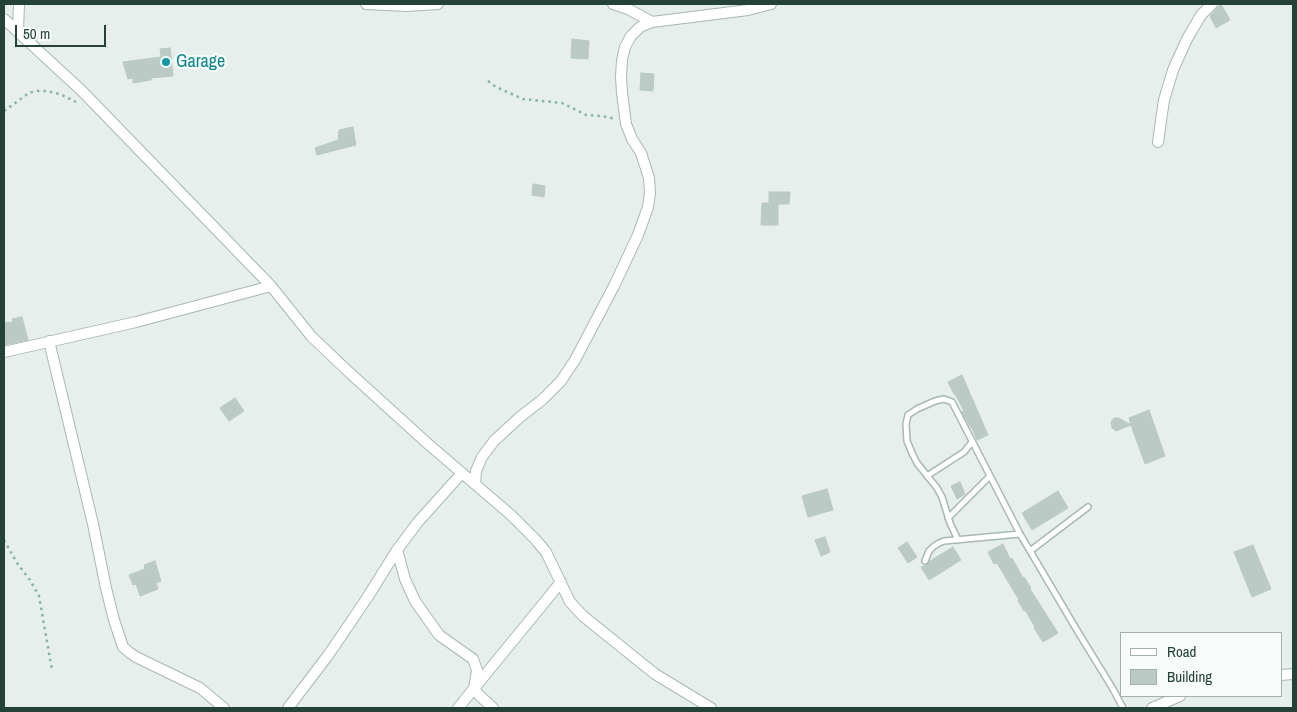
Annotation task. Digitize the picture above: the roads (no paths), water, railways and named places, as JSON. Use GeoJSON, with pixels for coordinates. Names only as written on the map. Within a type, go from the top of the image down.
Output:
{"type":"FeatureCollection","features":[{"type":"Feature","properties":{"kind":"street"},"geometry":{"type":"LineString","coordinates":[[18,31],[19,4]]}},
{"type":"Feature","properties":{"kind":"street"},"geometry":{"type":"LineString","coordinates":[[366,4],[406,6],[438,4]]}},
{"type":"Feature","properties":{"kind":"street"},"geometry":{"type":"LineString","coordinates":[[612,4],[628,9],[652,22]]}},
{"type":"Feature","properties":{"kind":"street"},"geometry":{"type":"LineString","coordinates":[[475,484],[476,471],[482,457],[494,441],[561,381],[575,360],[638,235],[648,207],[650,193],[649,178],[640,153],[626,124],[621,77],[625,47],[631,36],[640,27],[652,22],[748,10],[771,4]]}},
{"type":"Feature","properties":{"kind":"street"},"geometry":{"type":"LineString","coordinates":[[1158,142],[1164,100],[1173,70],[1187,39],[1201,15],[1212,4]]}},
{"type":"Feature","properties":{"kind":"street"},"geometry":{"type":"LineString","coordinates":[[4,19],[82,91],[271,286],[311,336],[392,412],[511,515],[535,539],[546,552],[570,602],[583,616],[655,674],[711,708]]}},
{"type":"Feature","properties":{"kind":"street"},"geometry":{"type":"LineString","coordinates":[[4,352],[136,322],[271,286]]}},
{"type":"Feature","properties":{"kind":"street"},"geometry":{"type":"LineString","coordinates":[[49,341],[93,524],[106,588],[120,640],[129,652],[153,666],[200,688],[224,708]]}},
{"type":"Feature","properties":{"kind":"street"},"geometry":{"type":"LineString","coordinates":[[288,708],[329,654],[397,550],[418,522],[462,473]]}},
{"type":"Feature","properties":{"kind":"street"},"geometry":{"type":"LineString","coordinates":[[397,550],[405,579],[415,602],[439,635],[473,659],[476,670],[474,689],[493,708]]}},
{"type":"Feature","properties":{"kind":"street"},"geometry":{"type":"LineString","coordinates":[[458,708],[561,582]]}},
{"type":"Feature","properties":{"kind":"street"},"geometry":{"type":"LineString","coordinates":[[1152,708],[1178,697]]}},
{"type":"Feature","properties":{"kind":"lane"},"geometry":{"type":"LineString","coordinates":[[958,540],[948,518],[942,497],[917,464],[907,441],[906,424],[908,415],[935,400],[944,399],[952,402],[1020,534],[1123,708]]}},
{"type":"Feature","properties":{"kind":"lane"},"geometry":{"type":"LineString","coordinates":[[927,476],[964,452],[972,442]]}},
{"type":"Feature","properties":{"kind":"lane"},"geometry":{"type":"LineString","coordinates":[[948,518],[990,476]]}},
{"type":"Feature","properties":{"kind":"lane"},"geometry":{"type":"LineString","coordinates":[[1030,551],[1088,507]]}},
{"type":"Feature","properties":{"kind":"lane"},"geometry":{"type":"LineString","coordinates":[[925,561],[929,551],[939,543],[1020,534]]}},
{"type":"Feature","properties":{"kind":"place","name":"Garage"},"geometry":{"type":"Point","coordinates":[166,62]}}]}
